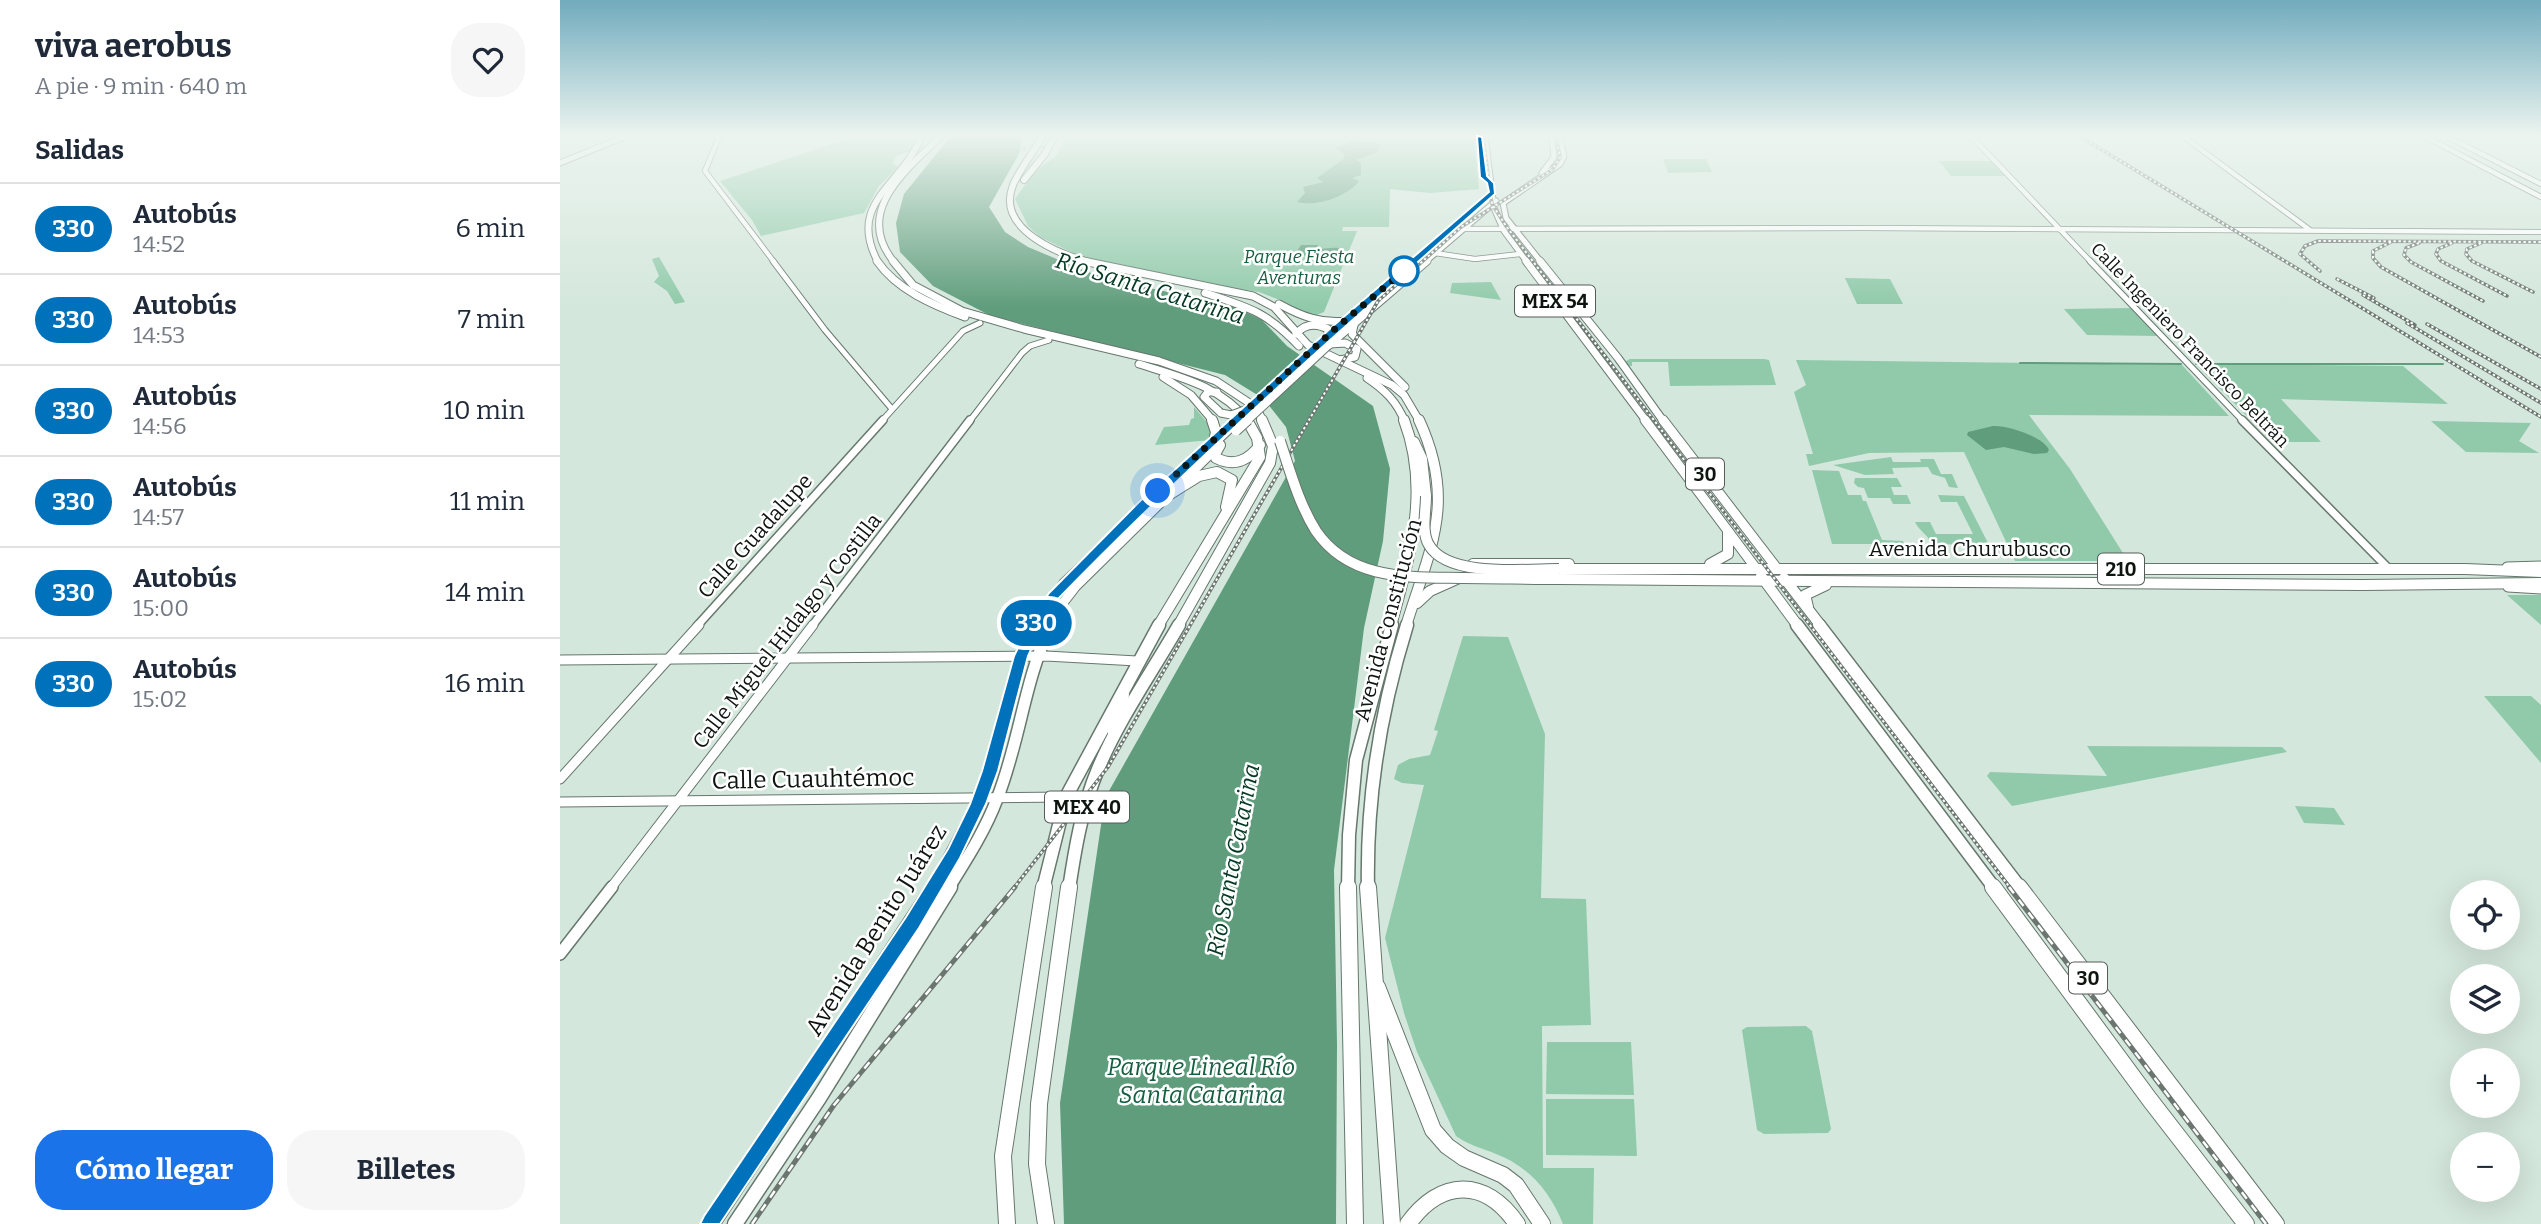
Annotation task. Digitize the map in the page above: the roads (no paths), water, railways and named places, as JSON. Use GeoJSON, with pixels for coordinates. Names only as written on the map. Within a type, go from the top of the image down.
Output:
{"type":"FeatureCollection","features":[{"type":"Feature","properties":{"kind":"highway"},"geometry":{"type":"LineString","coordinates":[[880,194],[872,206],[867,224],[872,252],[894,280],[923,300],[980,323],[1146,366],[1222,393],[1238,407],[1260,445],[1249,458],[1230,463],[1216,458],[1217,428],[1205,410],[1183,388],[1146,366]]}},
{"type":"Feature","properties":{"kind":"highway"},"geometry":{"type":"LineString","coordinates":[[889,194],[881,209],[878,230],[885,253],[893,266],[894,280]]}},
{"type":"Feature","properties":{"kind":"highway","name":"Avenida Constitución"},"geometry":{"type":"LineString","coordinates":[[1004,194],[1007,219],[1027,240],[1054,256],[1091,269],[1238,302],[1259,311],[1279,325],[1304,350],[1367,378],[1385,390],[1400,408],[1409,433],[1418,493],[1415,535],[1356,760],[1349,835],[1347,915],[1355,1224]]}},
{"type":"Feature","properties":{"kind":"highway","name":"Avenida Constitución"},"geometry":{"type":"LineString","coordinates":[[1010,197],[1013,213],[1025,230],[1047,246],[1078,260],[1125,273],[1221,289],[1264,300],[1281,312],[1296,334],[1310,346],[1393,386],[1411,404],[1421,423],[1437,482],[1436,533],[1387,694],[1370,793],[1367,890],[1392,1224]]}},
{"type":"Feature","properties":{"kind":"highway"},"geometry":{"type":"LineString","coordinates":[[872,252],[929,295],[1014,331]]}},
{"type":"Feature","properties":{"kind":"highway"},"geometry":{"type":"LineString","coordinates":[[1221,289],[1265,306],[1278,318],[1279,325]]}},
{"type":"Feature","properties":{"kind":"highway"},"geometry":{"type":"LineString","coordinates":[[1264,300],[1278,303],[1308,319],[1329,323],[1350,321],[1352,334],[1413,397],[1421,411],[1421,423]]}},
{"type":"Feature","properties":{"kind":"highway"},"geometry":{"type":"LineString","coordinates":[[995,321],[1122,352],[1222,382],[1250,400],[1276,437],[1322,540],[1345,562],[1372,573],[1398,577],[1560,574]]}},
{"type":"Feature","properties":{"kind":"highway"},"geometry":{"type":"LineString","coordinates":[[1296,334],[1303,327],[1318,325],[1328,329],[1327,342],[1345,343],[1357,349],[1357,355],[1353,358],[1335,359]]}},
{"type":"Feature","properties":{"kind":"highway"},"geometry":{"type":"LineString","coordinates":[[1222,393],[1210,392],[1204,396],[1221,414],[1234,415],[1251,408]]}},
{"type":"Feature","properties":{"kind":"highway"},"geometry":{"type":"LineString","coordinates":[[1409,433],[1422,459],[1428,542],[1432,551],[1446,560],[1481,568],[1560,574]]}},
{"type":"Feature","properties":{"kind":"highway","name":"MEX 40"},"geometry":{"type":"LineString","coordinates":[[1046,1224],[1039,1199],[1037,1159],[1041,1094],[1075,859],[1091,793],[1107,748],[1270,464],[1276,437]]}},
{"type":"Feature","properties":{"kind":"highway","name":"MEX 40"},"geometry":{"type":"LineString","coordinates":[[1007,1224],[1003,1156],[1013,1080],[1042,894],[1066,797],[1137,661],[1256,466],[1260,445]]}},
{"type":"Feature","properties":{"kind":"highway"},"geometry":{"type":"LineString","coordinates":[[1167,496],[1203,474],[1228,475],[1232,480],[1232,487],[1224,517]]}},
{"type":"Feature","properties":{"kind":"highway"},"geometry":{"type":"LineString","coordinates":[[1694,567],[1714,564],[1725,557],[1728,532]]}},
{"type":"Feature","properties":{"kind":"highway"},"geometry":{"type":"LineString","coordinates":[[1436,533],[1446,554],[1469,564],[1612,564],[1651,568]]}},
{"type":"Feature","properties":{"kind":"highway","name":"Avenida Churubusco"},"geometry":{"type":"LineString","coordinates":[[1560,574],[1694,567],[2465,569],[2541,572]]}},
{"type":"Feature","properties":{"kind":"highway","name":"30"},"geometry":{"type":"LineString","coordinates":[[1755,567],[1875,732],[2246,1224]]}},
{"type":"Feature","properties":{"kind":"highway","name":"30"},"geometry":{"type":"LineString","coordinates":[[1776,567],[2276,1224]]}},
{"type":"Feature","properties":{"kind":"highway"},"geometry":{"type":"LineString","coordinates":[[1411,611],[1430,591],[1457,579],[1481,574],[1638,575],[1672,580]]}},
{"type":"Feature","properties":{"kind":"highway","name":"Avenida Churubusco"},"geometry":{"type":"LineString","coordinates":[[1560,574],[1672,580],[1849,582],[2541,583]]}},
{"type":"Feature","properties":{"kind":"highway"},"geometry":{"type":"LineString","coordinates":[[1814,619],[1805,601],[1805,594],[1819,587],[1849,582]]}},
{"type":"Feature","properties":{"kind":"highway"},"geometry":{"type":"LineString","coordinates":[[1107,748],[1125,682]]}},
{"type":"Feature","properties":{"kind":"highway"},"geometry":{"type":"LineString","coordinates":[[1373,978],[1433,1130],[1455,1152],[1503,1175],[1516,1185],[1542,1224]]}},
{"type":"Feature","properties":{"kind":"highway"},"geometry":{"type":"LineString","coordinates":[[1408,1224],[1426,1200],[1445,1191],[1465,1188],[1493,1196],[1508,1209],[1517,1224]]}},
{"type":"Feature","properties":{"kind":"main road","name":"MEX 54"},"geometry":{"type":"LineString","coordinates":[[1495,194],[1490,201],[1503,229],[1627,395]]}},
{"type":"Feature","properties":{"kind":"main road"},"geometry":{"type":"LineString","coordinates":[[1350,321],[1435,253],[1495,194]]}},
{"type":"Feature","properties":{"kind":"main road","name":"30"},"geometry":{"type":"LineString","coordinates":[[1517,194],[1503,203],[1503,212],[1618,358],[1638,388],[1776,567]]}},
{"type":"Feature","properties":{"kind":"main road"},"geometry":{"type":"LineString","coordinates":[[1234,428],[1452,229],[1490,201]]}},
{"type":"Feature","properties":{"kind":"main road"},"geometry":{"type":"LineString","coordinates":[[1234,428],[1251,408],[1327,342]]}},
{"type":"Feature","properties":{"kind":"main road","name":"30"},"geometry":{"type":"LineString","coordinates":[[1627,395],[1755,567]]}},
{"type":"Feature","properties":{"kind":"main road","name":"Avenida Benito Juárez"},"geometry":{"type":"LineString","coordinates":[[712,1224],[912,923],[954,853],[981,798],[1021,656],[1053,596],[1234,428]]}},
{"type":"Feature","properties":{"kind":"main road","name":"Avenida Benito Juárez"},"geometry":{"type":"LineString","coordinates":[[735,1224],[819,1098],[956,879],[998,798],[1036,656],[1059,608],[1142,512],[1167,496],[1217,443]]}},
{"type":"Feature","properties":{"kind":"main road","name":"Avenida Churubusco"},"geometry":{"type":"LineString","coordinates":[[2465,569],[2541,566]]}},
{"type":"Feature","properties":{"kind":"main road","name":"Avenida Churubusco"},"geometry":{"type":"LineString","coordinates":[[2466,584],[2541,589]]}},
{"type":"Feature","properties":{"kind":"street"},"geometry":{"type":"LineString","coordinates":[[722,194],[825,330],[891,409]]}},
{"type":"Feature","properties":{"kind":"street","name":"Calle Ingeniero Francisco Beltrán"},"geometry":{"type":"LineString","coordinates":[[2027,194],[2230,408],[2389,569]]}},
{"type":"Feature","properties":{"kind":"street"},"geometry":{"type":"LineString","coordinates":[[2262,194],[2310,230]]}},
{"type":"Feature","properties":{"kind":"street"},"geometry":{"type":"LineString","coordinates":[[1452,229],[2541,232]]}},
{"type":"Feature","properties":{"kind":"street"},"geometry":{"type":"LineString","coordinates":[[1435,253],[1475,259],[1520,254]]}},
{"type":"Feature","properties":{"kind":"street","name":"Calle Guadalupe"},"geometry":{"type":"LineString","coordinates":[[560,779],[891,409],[963,331],[980,323]]}},
{"type":"Feature","properties":{"kind":"street","name":"Calle Miguel Hidalgo y Costilla"},"geometry":{"type":"LineString","coordinates":[[560,954],[1022,353],[1030,346],[1049,340]]}},
{"type":"Feature","properties":{"kind":"street"},"geometry":{"type":"LineString","coordinates":[[560,660],[1036,656],[1137,661]]}},
{"type":"Feature","properties":{"kind":"street","name":"Calle Cuauhtémoc"},"geometry":{"type":"LineString","coordinates":[[560,802],[1066,797]]}},
{"type":"Feature","properties":{"kind":"water","name":"Río Santa Catarina"},"geometry":{"type":"Polygon","coordinates":[[[904,194],[996,194],[989,207],[1005,232],[1028,247],[1088,272],[1158,290],[1227,303],[1262,320],[1287,346],[1373,406],[1390,469],[1383,541],[1364,628],[1334,870],[1336,1224],[1064,1224],[1060,1103],[1105,798],[1295,461],[1286,427],[1264,399],[1225,375],[991,316],[933,286],[900,252],[896,223],[904,194]]]}},
{"type":"Feature","properties":{"kind":"water"},"geometry":{"type":"Polygon","coordinates":[[[1304,194],[1343,194],[1322,202],[1297,202],[1304,194]]]}},
{"type":"Feature","properties":{"kind":"water"},"geometry":{"type":"Polygon","coordinates":[[[1301,245],[1318,245],[1318,249],[1303,252],[1339,248],[1331,263],[1326,263],[1298,253],[1302,251],[1297,251],[1301,245]]]}},
{"type":"Feature","properties":{"kind":"water"},"geometry":{"type":"Polygon","coordinates":[[[1993,426],[2024,433],[2046,445],[2049,450],[2047,453],[2034,454],[2004,447],[1986,450],[1967,435],[1968,432],[1993,426]]]}},
{"type":"Feature","properties":{"kind":"waterway"},"geometry":{"type":"LineString","coordinates":[[2020,363],[2181,364]]}},
{"type":"Feature","properties":{"kind":"waterway"},"geometry":{"type":"LineString","coordinates":[[2196,364],[2443,364]]}},
{"type":"Feature","properties":{"kind":"railway"},"geometry":{"type":"LineString","coordinates":[[1491,194],[1494,207]]}},
{"type":"Feature","properties":{"kind":"railway"},"geometry":{"type":"LineString","coordinates":[[1494,207],[1513,194]]}},
{"type":"Feature","properties":{"kind":"railway"},"geometry":{"type":"LineString","coordinates":[[2175,194],[2541,417]]}},
{"type":"Feature","properties":{"kind":"railway"},"geometry":{"type":"LineString","coordinates":[[1013,889],[1108,767],[1378,301],[1461,227],[1494,207]]}},
{"type":"Feature","properties":{"kind":"railway"},"geometry":{"type":"LineString","coordinates":[[1494,207],[2011,889]]}},
{"type":"Feature","properties":{"kind":"railway"},"geometry":{"type":"LineString","coordinates":[[2320,271],[2300,254],[2305,246],[2318,241],[2541,242]]}},
{"type":"Feature","properties":{"kind":"railway"},"geometry":{"type":"LineString","coordinates":[[2391,242],[2373,251],[2373,258],[2381,267],[2541,357]]}},
{"type":"Feature","properties":{"kind":"railway"},"geometry":{"type":"LineString","coordinates":[[2419,243],[2406,248],[2404,255],[2411,262],[2483,301]]}},
{"type":"Feature","properties":{"kind":"railway"},"geometry":{"type":"LineString","coordinates":[[2452,243],[2438,249],[2436,254],[2441,261],[2507,296]]}},
{"type":"Feature","properties":{"kind":"railway"},"geometry":{"type":"LineString","coordinates":[[2481,243],[2467,249],[2466,254],[2472,261],[2533,292]]}},
{"type":"Feature","properties":{"kind":"railway"},"geometry":{"type":"LineString","coordinates":[[2337,279],[2374,298]]}},
{"type":"Feature","properties":{"kind":"railway"},"geometry":{"type":"LineString","coordinates":[[2363,295],[2415,325]]}},
{"type":"Feature","properties":{"kind":"railway"},"geometry":{"type":"LineString","coordinates":[[2407,323],[2541,403]]}},
{"type":"Feature","properties":{"kind":"railway"},"geometry":{"type":"LineString","coordinates":[[2427,324],[2541,389]]}},
{"type":"Feature","properties":{"kind":"railway"},"geometry":{"type":"LineString","coordinates":[[752,1224],[834,1105],[1015,887]]}},
{"type":"Feature","properties":{"kind":"railway"},"geometry":{"type":"LineString","coordinates":[[2009,887],[2266,1224]]}},
{"type":"Feature","properties":{"kind":"park label","name":"Parque Fiesta Aventuras"},"geometry":{"type":"Point","coordinates":[1299,267]}},
{"type":"Feature","properties":{"kind":"park label","name":"Parque Lineal Río Santa Catarina"},"geometry":{"type":"Point","coordinates":[1201,1081]}}]}
